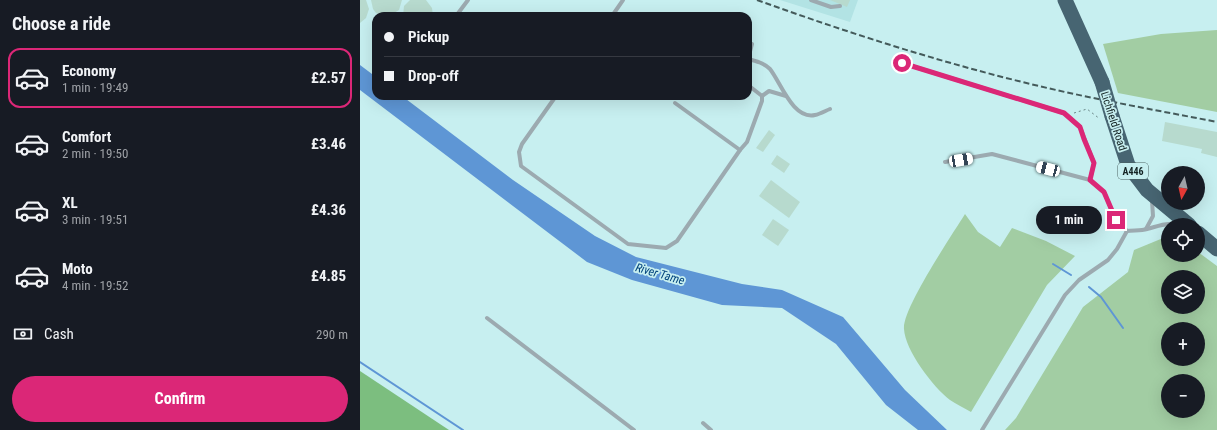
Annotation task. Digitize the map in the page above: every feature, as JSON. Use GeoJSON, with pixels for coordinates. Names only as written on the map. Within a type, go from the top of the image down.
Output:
{"type":"FeatureCollection","features":[{"type":"Feature","properties":{"kind":"highway","name":"Lichfield Road"},"geometry":{"type":"LineString","coordinates":[[1065,0],[1102,82],[1108,117],[1128,165],[1147,190],[1180,218]]}},
{"type":"Feature","properties":{"kind":"highway","name":"Lichfield Road"},"geometry":{"type":"LineString","coordinates":[[1205,239],[1217,249]]}},
{"type":"Feature","properties":{"kind":"lane"},"geometry":{"type":"LineString","coordinates":[[459,12],[468,0]]}},
{"type":"Feature","properties":{"kind":"lane"},"geometry":{"type":"LineString","coordinates":[[615,12],[623,0]]}},
{"type":"Feature","properties":{"kind":"lane"},"geometry":{"type":"LineString","coordinates":[[811,0],[831,8],[840,6]]}},
{"type":"Feature","properties":{"kind":"lane"},"geometry":{"type":"LineString","coordinates":[[752,60],[762,63],[770,69],[786,96],[797,110],[805,115],[815,116],[830,109]]}},
{"type":"Feature","properties":{"kind":"lane"},"geometry":{"type":"LineString","coordinates":[[902,63],[1064,113],[1080,127],[1094,163],[1090,180]]}},
{"type":"Feature","properties":{"kind":"lane"},"geometry":{"type":"LineString","coordinates":[[752,89],[762,96]]}},
{"type":"Feature","properties":{"kind":"lane"},"geometry":{"type":"LineString","coordinates":[[553,100],[518,152],[521,166],[628,244],[666,248],[677,242],[747,142],[762,96],[769,92],[786,96]]}},
{"type":"Feature","properties":{"kind":"lane"},"geometry":{"type":"LineString","coordinates":[[675,103],[740,150]]}},
{"type":"Feature","properties":{"kind":"lane"},"geometry":{"type":"LineString","coordinates":[[945,162],[992,154],[1090,180],[1104,192],[1116,220],[1127,231],[1146,230],[1161,225]]}},
{"type":"Feature","properties":{"kind":"lane"},"geometry":{"type":"LineString","coordinates":[[1146,230],[1153,216],[1153,203],[1147,190]]}},
{"type":"Feature","properties":{"kind":"lane"},"geometry":{"type":"LineString","coordinates":[[982,430],[1065,295],[1079,280],[1108,260],[1117,249],[1127,231]]}},
{"type":"Feature","properties":{"kind":"lane"},"geometry":{"type":"LineString","coordinates":[[487,318],[634,430]]}},
{"type":"Feature","properties":{"kind":"lane"},"geometry":{"type":"LineString","coordinates":[[703,423],[712,430]]}},
{"type":"Feature","properties":{"kind":"path"},"geometry":{"type":"LineString","coordinates":[[1069,117],[1077,111],[1087,109],[1097,117],[1108,117]]}},
{"type":"Feature","properties":{"kind":"shaded area"},"geometry":{"type":"Polygon","coordinates":[[[780,0],[858,0],[850,22],[780,0]]]}},
{"type":"Feature","properties":{"kind":"green space"},"geometry":{"type":"Polygon","coordinates":[[[1217,30],[1217,112],[1118,93],[1103,44],[1161,34],[1217,30]]]}},
{"type":"Feature","properties":{"kind":"green space"},"geometry":{"type":"Polygon","coordinates":[[[965,214],[978,232],[1000,247],[1012,228],[1046,241],[1075,256],[1047,285],[971,412],[950,400],[928,377],[909,347],[904,329],[906,319],[919,289],[939,254],[965,214]]]}},
{"type":"Feature","properties":{"kind":"green space"},"geometry":{"type":"Polygon","coordinates":[[[1161,239],[1161,262],[1205,262],[1205,257],[1217,266],[1217,430],[1005,430],[1016,418],[1083,307],[1128,272],[1134,250],[1161,239]]]}},
{"type":"Feature","properties":{"kind":"green space"},"geometry":{"type":"Polygon","coordinates":[[[360,371],[449,430],[360,430],[360,371]]]}},
{"type":"Feature","properties":{"kind":"water"},"geometry":{"type":"Polygon","coordinates":[[[360,65],[372,74],[372,99],[360,90],[360,65]]]}},
{"type":"Feature","properties":{"kind":"water","name":"River Tame"},"geometry":{"type":"Polygon","coordinates":[[[373,100],[407,100],[513,180],[595,236],[636,257],[742,284],[782,290],[843,317],[905,390],[947,430],[918,430],[886,405],[836,344],[782,308],[722,305],[632,280],[587,262],[373,100]]]}},
{"type":"Feature","properties":{"kind":"building"},"geometry":{"type":"Polygon","coordinates":[[[360,0],[366,0],[369,9],[366,18],[360,23],[360,0]]]}},
{"type":"Feature","properties":{"kind":"building"},"geometry":{"type":"Polygon","coordinates":[[[371,0],[402,0],[399,10],[396,12],[375,12],[371,0]]]}},
{"type":"Feature","properties":{"kind":"building"},"geometry":{"type":"Polygon","coordinates":[[[410,0],[426,0],[432,8],[432,12],[403,12],[404,6],[410,0]]]}},
{"type":"Feature","properties":{"kind":"building"},"geometry":{"type":"Polygon","coordinates":[[[830,0],[850,0],[847,7],[830,0]]]}},
{"type":"Feature","properties":{"kind":"building"},"geometry":{"type":"Polygon","coordinates":[[[1165,122],[1217,132],[1217,157],[1201,153],[1202,149],[1162,141],[1165,122]]]}},
{"type":"Feature","properties":{"kind":"building"},"geometry":{"type":"Polygon","coordinates":[[[769,130],[775,135],[763,152],[756,148],[769,130]]]}},
{"type":"Feature","properties":{"kind":"building"},"geometry":{"type":"Polygon","coordinates":[[[777,155],[790,164],[784,173],[771,164],[777,155]]]}},
{"type":"Feature","properties":{"kind":"building"},"geometry":{"type":"Polygon","coordinates":[[[771,180],[800,202],[789,218],[759,196],[771,180]]]}},
{"type":"Feature","properties":{"kind":"building"},"geometry":{"type":"Polygon","coordinates":[[[773,219],[789,230],[778,246],[762,235],[773,219]]]}},
{"type":"Feature","properties":{"kind":"waterway"},"geometry":{"type":"LineString","coordinates":[[1053,264],[1071,275]]}},
{"type":"Feature","properties":{"kind":"waterway"},"geometry":{"type":"LineString","coordinates":[[1089,287],[1101,297],[1123,328]]}},
{"type":"Feature","properties":{"kind":"waterway"},"geometry":{"type":"LineString","coordinates":[[360,362],[463,430]]}},
{"type":"Feature","properties":{"kind":"railway"},"geometry":{"type":"LineString","coordinates":[[757,0],[871,39],[987,73],[1084,96],[1217,122]]}},
{"type":"Feature","properties":{"kind":"route"},"geometry":{"type":"LineString","coordinates":[[902,63],[1064,113],[1080,127],[1094,163],[1090,180],[1104,192],[1116,220]]}}]}
